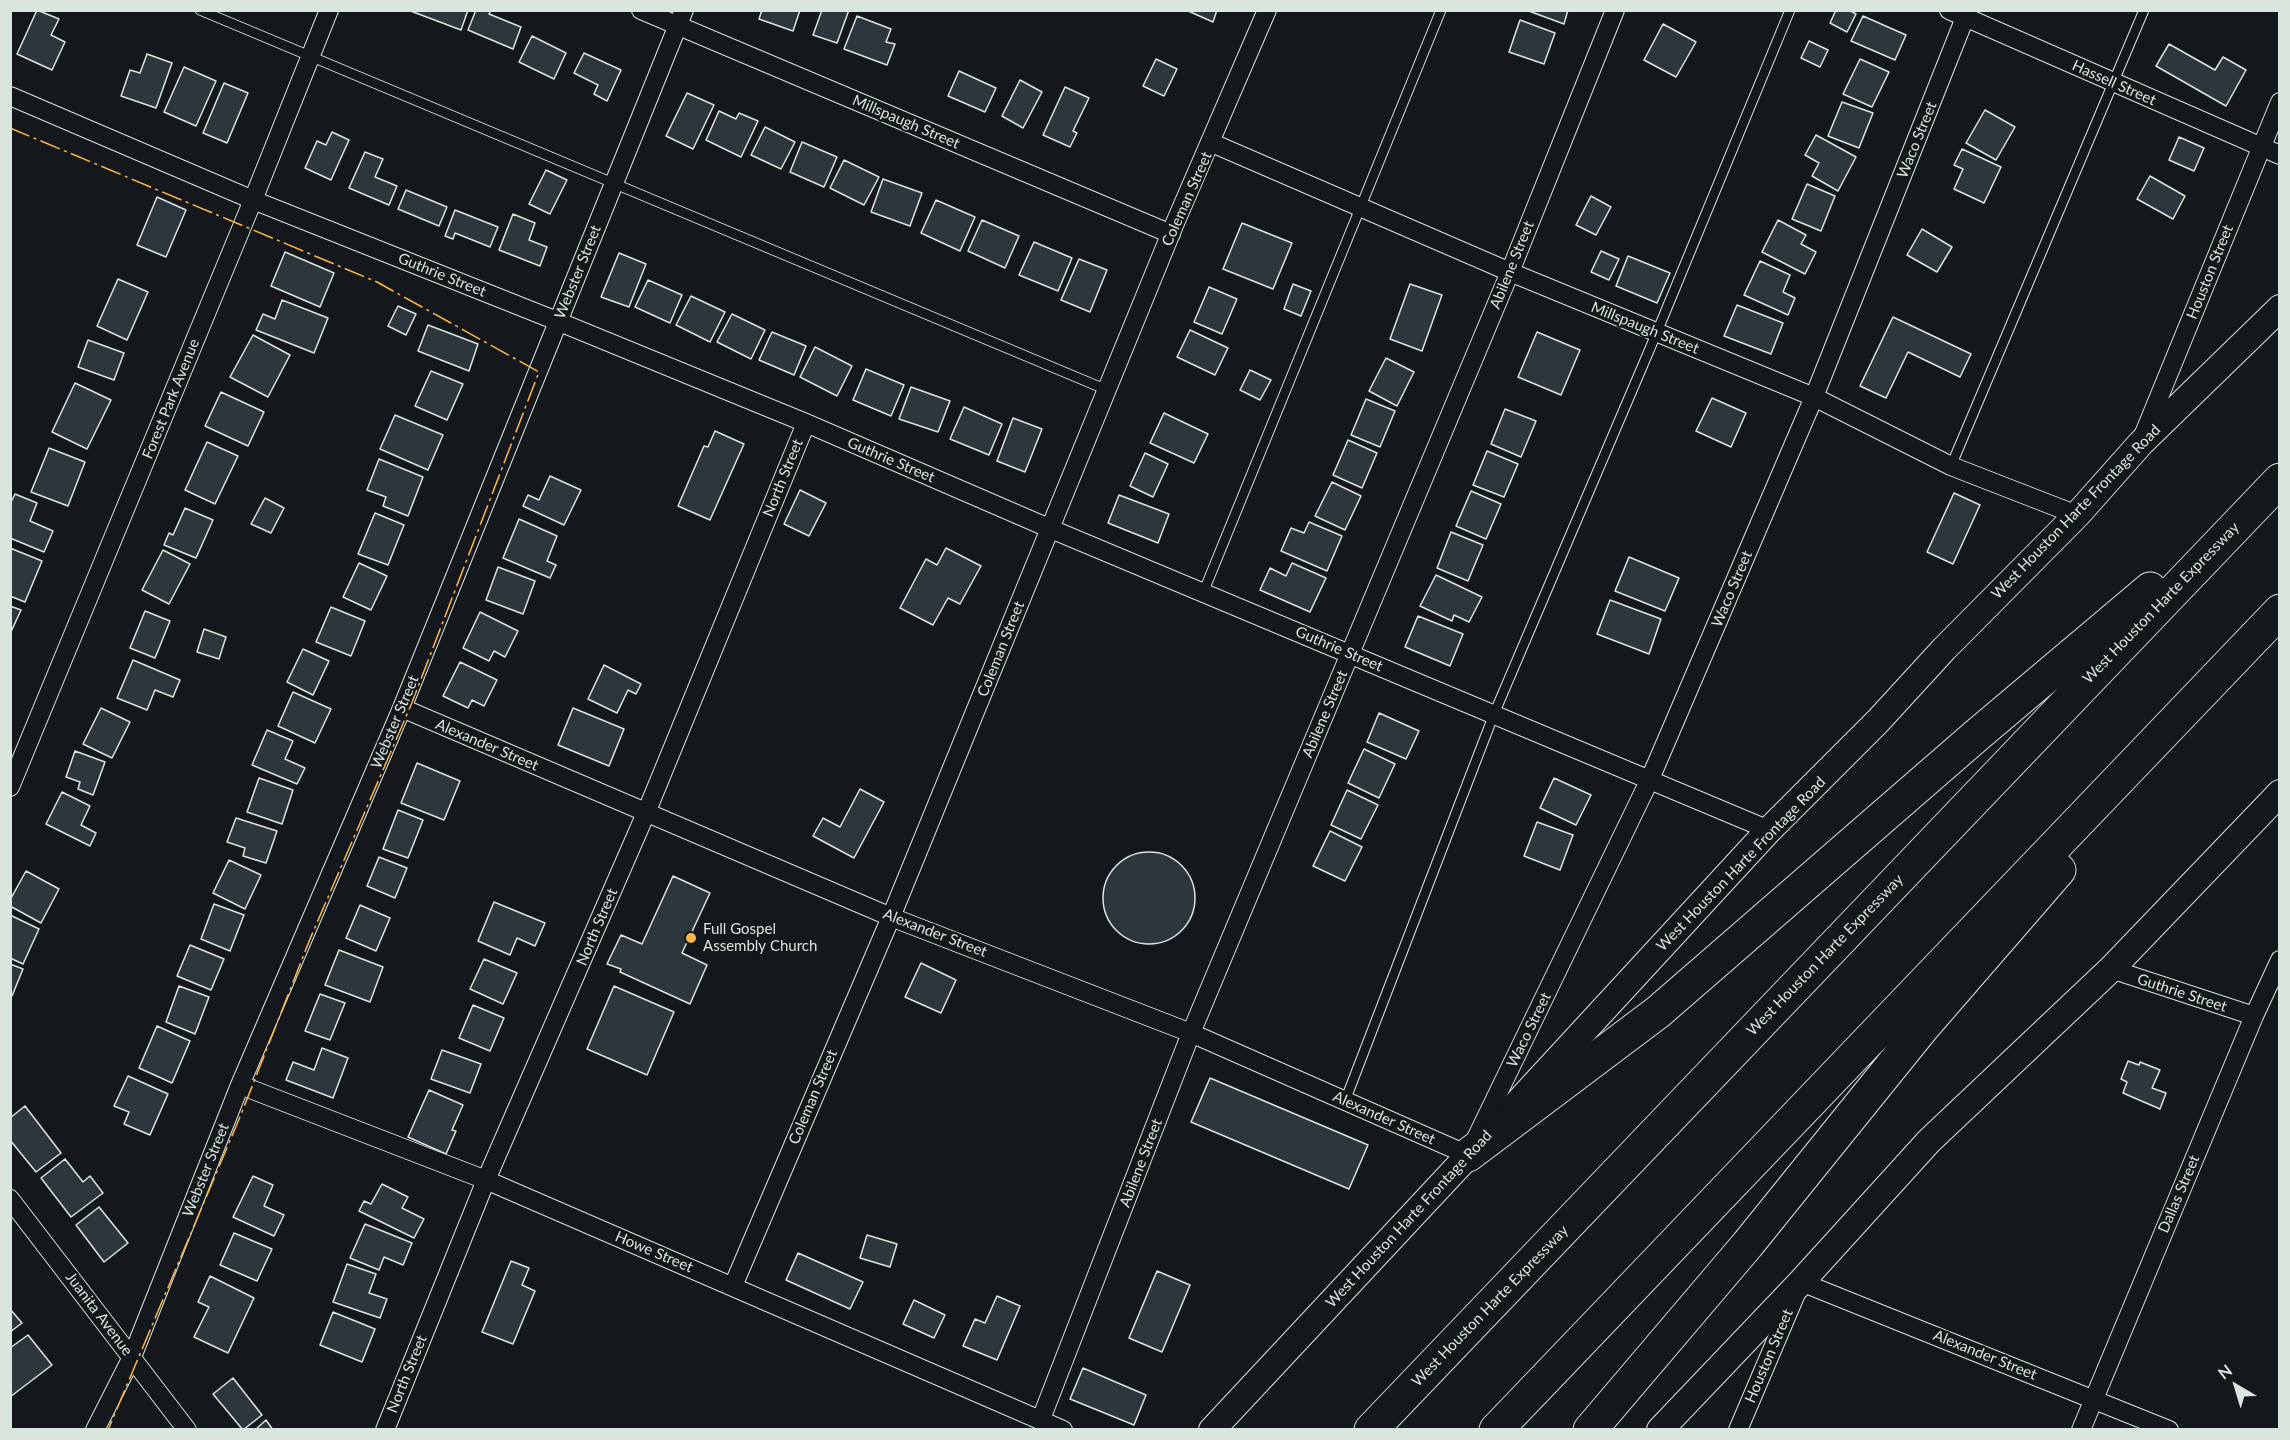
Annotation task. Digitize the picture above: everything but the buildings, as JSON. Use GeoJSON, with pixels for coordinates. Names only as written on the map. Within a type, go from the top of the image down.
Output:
{"type":"FeatureCollection","features":[{"type":"Feature","properties":{"kind":"highway"},"geometry":{"type":"LineString","coordinates":[[1468,1155],[1658,1012],[1977,735],[2280,480]]}},
{"type":"Feature","properties":{"kind":"highway","name":"West Houston Harte Expressway"},"geometry":{"type":"LineString","coordinates":[[1371,1430],[2280,480]]}},
{"type":"Feature","properties":{"kind":"highway"},"geometry":{"type":"LineString","coordinates":[[1496,1430],[2280,612]]}},
{"type":"Feature","properties":{"kind":"highway"},"geometry":{"type":"LineString","coordinates":[[1590,1430],[1749,1244],[1923,1028],[2280,612]]}},
{"type":"Feature","properties":{"kind":"main road","name":"West Houston Harte Frontage Road"},"geometry":{"type":"LineString","coordinates":[[1212,1430],[1769,830],[1878,722],[1944,650],[2077,515],[2141,443],[2280,308]]}},
{"type":"Feature","properties":{"kind":"main road"},"geometry":{"type":"LineString","coordinates":[[1660,1430],[1801,1282],[1929,1140],[2111,969],[2280,794]]}},
{"type":"Feature","properties":{"kind":"street","name":"Forest Park Avenue"},"geometry":{"type":"LineString","coordinates":[[10,787],[253,201],[329,10]]}},
{"type":"Feature","properties":{"kind":"street","name":"Millspaugh Street"},"geometry":{"type":"LineString","coordinates":[[641,10],[681,18],[1171,234]]}},
{"type":"Feature","properties":{"kind":"street","name":"Coleman Street"},"geometry":{"type":"LineString","coordinates":[[733,1286],[891,916],[1171,234],[1267,10]]}},
{"type":"Feature","properties":{"kind":"street","name":"Abilene Street"},"geometry":{"type":"LineString","coordinates":[[1041,1419],[1191,1033],[1510,272],[1615,10]]}},
{"type":"Feature","properties":{"kind":"street","name":"Hassell Street"},"geometry":{"type":"LineString","coordinates":[[1961,13],[2280,155]]}},
{"type":"Feature","properties":{"kind":"street","name":"Waco Street"},"geometry":{"type":"LineString","coordinates":[[1468,1155],[1650,779],[1814,397],[1961,13]]}},
{"type":"Feature","properties":{"kind":"street","name":"Webster Street"},"geometry":{"type":"LineString","coordinates":[[95,1430],[132,1357],[240,1085],[402,708],[681,18]]}},
{"type":"Feature","properties":{"kind":"street","name":"Guthrie Street"},"geometry":{"type":"LineString","coordinates":[[10,96],[253,201],[557,321],[806,423],[1051,529],[1769,830]]}},
{"type":"Feature","properties":{"kind":"street","name":"Houston Street"},"geometry":{"type":"LineString","coordinates":[[2141,443],[2280,102]]}},
{"type":"Feature","properties":{"kind":"street","name":"Millspaugh Street"},"geometry":{"type":"LineString","coordinates":[[1212,142],[1510,272],[1814,397],[1951,466],[2077,515]]}},
{"type":"Feature","properties":{"kind":"street","name":"North Street"},"geometry":{"type":"LineString","coordinates":[[385,1430],[486,1180],[646,813],[806,423]]}},
{"type":"Feature","properties":{"kind":"street","name":"Alexander Street"},"geometry":{"type":"LineString","coordinates":[[402,708],[891,916],[1191,1033],[1468,1155]]}},
{"type":"Feature","properties":{"kind":"street","name":"Dallas Street"},"geometry":{"type":"LineString","coordinates":[[2081,1430],[2254,1016],[2280,960]]}},
{"type":"Feature","properties":{"kind":"street","name":"Guthrie Street"},"geometry":{"type":"LineString","coordinates":[[2111,969],[2254,1016]]}},
{"type":"Feature","properties":{"kind":"street","name":"Howe Street"},"geometry":{"type":"LineString","coordinates":[[240,1085],[486,1180],[1063,1430]]}},
{"type":"Feature","properties":{"kind":"street","name":"Juanita Avenue"},"geometry":{"type":"LineString","coordinates":[[10,1199],[187,1430]]}},
{"type":"Feature","properties":{"kind":"street","name":"Houston Street"},"geometry":{"type":"LineString","coordinates":[[1737,1430],[1801,1282]]}},
{"type":"Feature","properties":{"kind":"street","name":"Alexander Street"},"geometry":{"type":"LineString","coordinates":[[1801,1282],[2169,1430]]}},
{"type":"Feature","properties":{"kind":"lane"},"geometry":{"type":"LineString","coordinates":[[200,10],[1107,390]]}},
{"type":"Feature","properties":{"kind":"lane"},"geometry":{"type":"LineString","coordinates":[[1203,592],[1441,10]]}},
{"type":"Feature","properties":{"kind":"lane"},"geometry":{"type":"LineString","coordinates":[[1345,1101],[1494,714],[1657,333],[1790,10]]}},
{"type":"Feature","properties":{"kind":"lane"},"geometry":{"type":"LineString","coordinates":[[1951,466],[2144,10]]}},
{"type":"Feature","properties":{"kind":"power"},"geometry":{"type":"LineString","coordinates":[[10,128],[377,282],[539,372],[411,705],[310,939],[242,1112],[108,1430]]}},
{"type":"Feature","properties":{"kind":"place","name":"Full Gospel Assembly Church"},"geometry":{"type":"Point","coordinates":[691,938]}}]}
